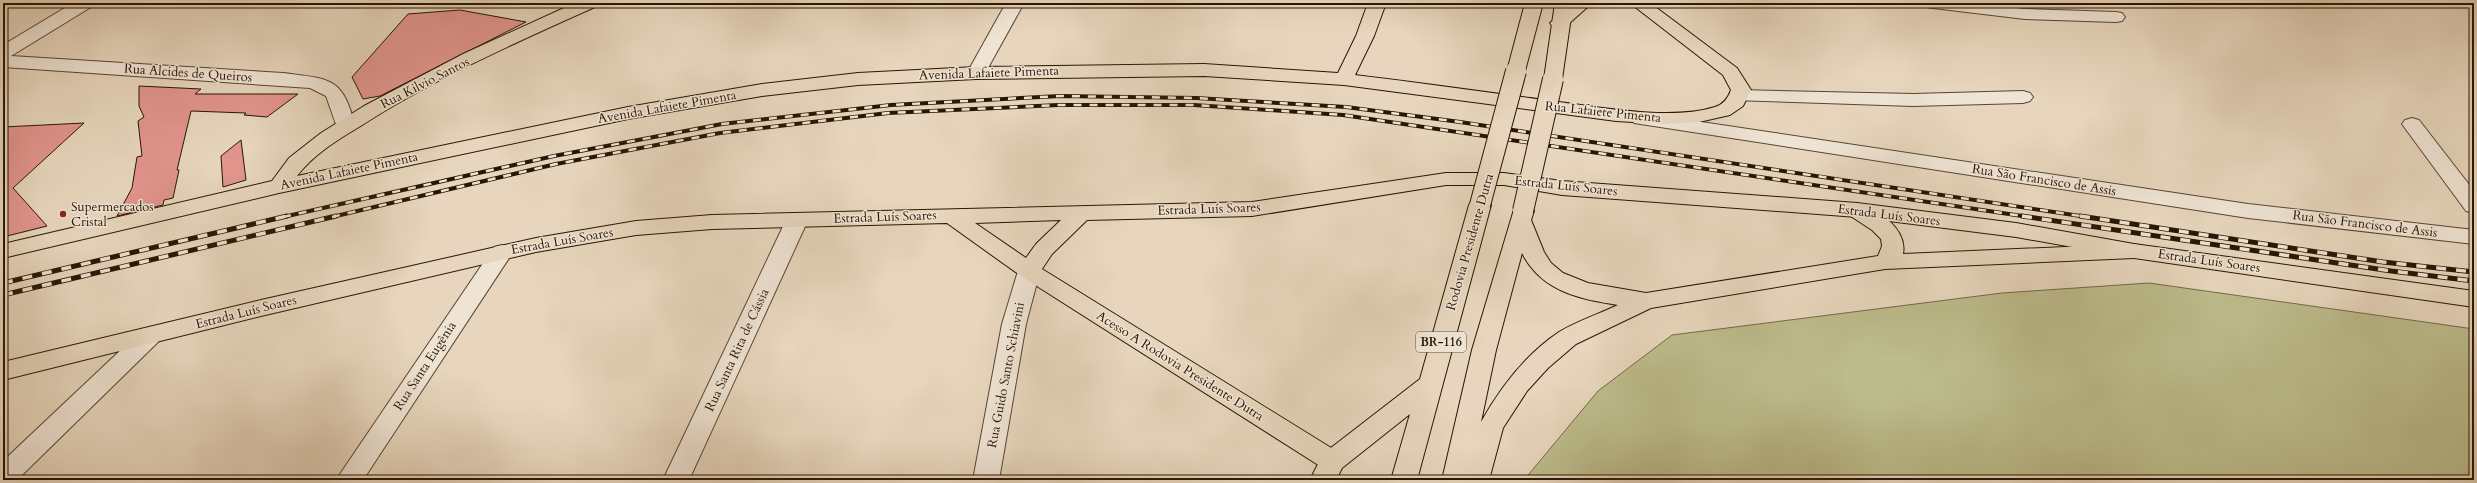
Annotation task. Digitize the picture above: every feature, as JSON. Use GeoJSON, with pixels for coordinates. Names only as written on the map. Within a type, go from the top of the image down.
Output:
{"type":"FeatureCollection","features":[{"type":"Feature","properties":{"kind":"main road","name":"Rua Kilvio Santos"},"geometry":{"type":"LineString","coordinates":[[279,186],[289,169],[345,126],[407,91],[515,37],[589,3]]}},
{"type":"Feature","properties":{"kind":"main road"},"geometry":{"type":"LineString","coordinates":[[1344,79],[1365,36],[1377,3]]}},
{"type":"Feature","properties":{"kind":"main road","name":"Rodovia Presidente Dutra"},"geometry":{"type":"LineString","coordinates":[[1404,480],[1534,3]]}},
{"type":"Feature","properties":{"kind":"main road","name":"BR-116"},"geometry":{"type":"LineString","coordinates":[[1455,480],[1484,350],[1522,216],[1553,79],[1564,3]]}},
{"type":"Feature","properties":{"kind":"main road"},"geometry":{"type":"LineString","coordinates":[[1560,23],[1583,3]]}},
{"type":"Feature","properties":{"kind":"main road"},"geometry":{"type":"LineString","coordinates":[[1639,3],[1730,72],[1740,86],[1739,96]]}},
{"type":"Feature","properties":{"kind":"main road","name":"Avenida Lafaiete Pimenta"},"geometry":{"type":"LineString","coordinates":[[3,251],[279,186],[690,101],[858,79],[976,73],[1204,70],[1344,79]]}},
{"type":"Feature","properties":{"kind":"main road","name":"Rua Lafaiete Pimenta"},"geometry":{"type":"LineString","coordinates":[[1344,79],[1616,115],[1666,118],[1699,116],[1723,111],[1736,102],[1739,96]]}},
{"type":"Feature","properties":{"kind":"main road","name":"Estrada Luís Soares"},"geometry":{"type":"LineString","coordinates":[[3,371],[502,252],[599,234],[677,223],[1274,207],[1460,178],[1504,179],[1562,188],[1857,210],[2016,230],[2134,251],[2474,299]]}},
{"type":"Feature","properties":{"kind":"main road"},"geometry":{"type":"LineString","coordinates":[[1857,210],[1881,225],[1889,234],[1895,246],[1893,256],[1885,262]]}},
{"type":"Feature","properties":{"kind":"main road"},"geometry":{"type":"LineString","coordinates":[[1029,270],[1044,249],[1082,212]]}},
{"type":"Feature","properties":{"kind":"main road","name":"Acesso A Rodovia Presidente Dutra"},"geometry":{"type":"LineString","coordinates":[[950,215],[1029,270],[1328,471]]}},
{"type":"Feature","properties":{"kind":"main road"},"geometry":{"type":"LineString","coordinates":[[1522,216],[1535,258],[1551,275],[1570,285],[1592,292],[1646,301]]}},
{"type":"Feature","properties":{"kind":"main road"},"geometry":{"type":"LineString","coordinates":[[1476,480],[1490,426],[1518,385],[1528,374],[1568,338],[1646,301],[1885,262],[2134,251]]}},
{"type":"Feature","properties":{"kind":"main road"},"geometry":{"type":"LineString","coordinates":[[1328,471],[1429,385]]}},
{"type":"Feature","properties":{"kind":"street"},"geometry":{"type":"LineString","coordinates":[[3,53],[85,3]]}},
{"type":"Feature","properties":{"kind":"street"},"geometry":{"type":"LineString","coordinates":[[976,73],[1014,3]]}},
{"type":"Feature","properties":{"kind":"street"},"geometry":{"type":"LineString","coordinates":[[1933,3],[2025,14],[2116,17]]}},
{"type":"Feature","properties":{"kind":"street","name":"Rua Alcides de Queiros"},"geometry":{"type":"LineString","coordinates":[[3,61],[284,79],[321,84],[335,91],[341,104],[345,126]]}},
{"type":"Feature","properties":{"kind":"street"},"geometry":{"type":"LineString","coordinates":[[1739,96],[1913,100],[2023,97]]}},
{"type":"Feature","properties":{"kind":"street","name":"Rua São Francisco de Assis"},"geometry":{"type":"LineString","coordinates":[[1616,115],[2240,210],[2474,237]]}},
{"type":"Feature","properties":{"kind":"street"},"geometry":{"type":"LineString","coordinates":[[2412,124],[2474,206]]}},
{"type":"Feature","properties":{"kind":"street","name":"Rua Santa Rita de Cássia"},"geometry":{"type":"LineString","coordinates":[[676,480],[798,220]]}},
{"type":"Feature","properties":{"kind":"street","name":"Rua Santa Eugênia"},"geometry":{"type":"LineString","coordinates":[[349,480],[502,252]]}},
{"type":"Feature","properties":{"kind":"street","name":"Rua Guido Santo Schiavini"},"geometry":{"type":"LineString","coordinates":[[986,480],[1014,324],[1029,270]]}},
{"type":"Feature","properties":{"kind":"street"},"geometry":{"type":"LineString","coordinates":[[3,477],[150,336]]}},
{"type":"Feature","properties":{"kind":"shaded area"},"geometry":{"type":"Polygon","coordinates":[[[2149,283],[2474,329],[2474,480],[1524,480],[1598,391],[1672,335],[2002,293],[2149,283]]]}},
{"type":"Feature","properties":{"kind":"building"},"geometry":{"type":"Polygon","coordinates":[[[460,10],[526,22],[380,96],[363,99],[352,77],[408,14],[460,10]]]}},
{"type":"Feature","properties":{"kind":"building"},"geometry":{"type":"Polygon","coordinates":[[[139,86],[201,89],[195,94],[298,94],[267,117],[244,115],[246,113],[191,111],[177,170],[179,170],[173,198],[164,200],[163,205],[117,216],[132,188],[137,157],[142,156],[138,121],[144,117],[139,106],[139,86]]]}},
{"type":"Feature","properties":{"kind":"building"},"geometry":{"type":"Polygon","coordinates":[[[84,123],[13,188],[47,226],[3,237],[3,127],[84,123]]]}},
{"type":"Feature","properties":{"kind":"building"},"geometry":{"type":"Polygon","coordinates":[[[241,140],[246,180],[223,187],[221,156],[241,140]]]}},
{"type":"Feature","properties":{"kind":"railway"},"geometry":{"type":"LineString","coordinates":[[283,217],[554,156],[722,124],[891,105],[1060,96],[1196,98],[1346,107],[1460,122],[2087,217]]}},
{"type":"Feature","properties":{"kind":"railway"},"geometry":{"type":"LineString","coordinates":[[332,217],[556,164],[720,133],[888,113],[1058,105],[1194,105],[1343,115],[2029,217]]}},
{"type":"Feature","properties":{"kind":"railway"},"geometry":{"type":"LineString","coordinates":[[3,283],[287,216]]}},
{"type":"Feature","properties":{"kind":"railway"},"geometry":{"type":"LineString","coordinates":[[3,295],[336,216]]}},
{"type":"Feature","properties":{"kind":"railway"},"geometry":{"type":"LineString","coordinates":[[2022,216],[2391,271],[2474,281]]}},
{"type":"Feature","properties":{"kind":"railway"},"geometry":{"type":"LineString","coordinates":[[2080,216],[2383,262],[2474,272]]}},
{"type":"Feature","properties":{"kind":"place","name":"Supermercados Cristal"},"geometry":{"type":"Point","coordinates":[63,214]}}]}
